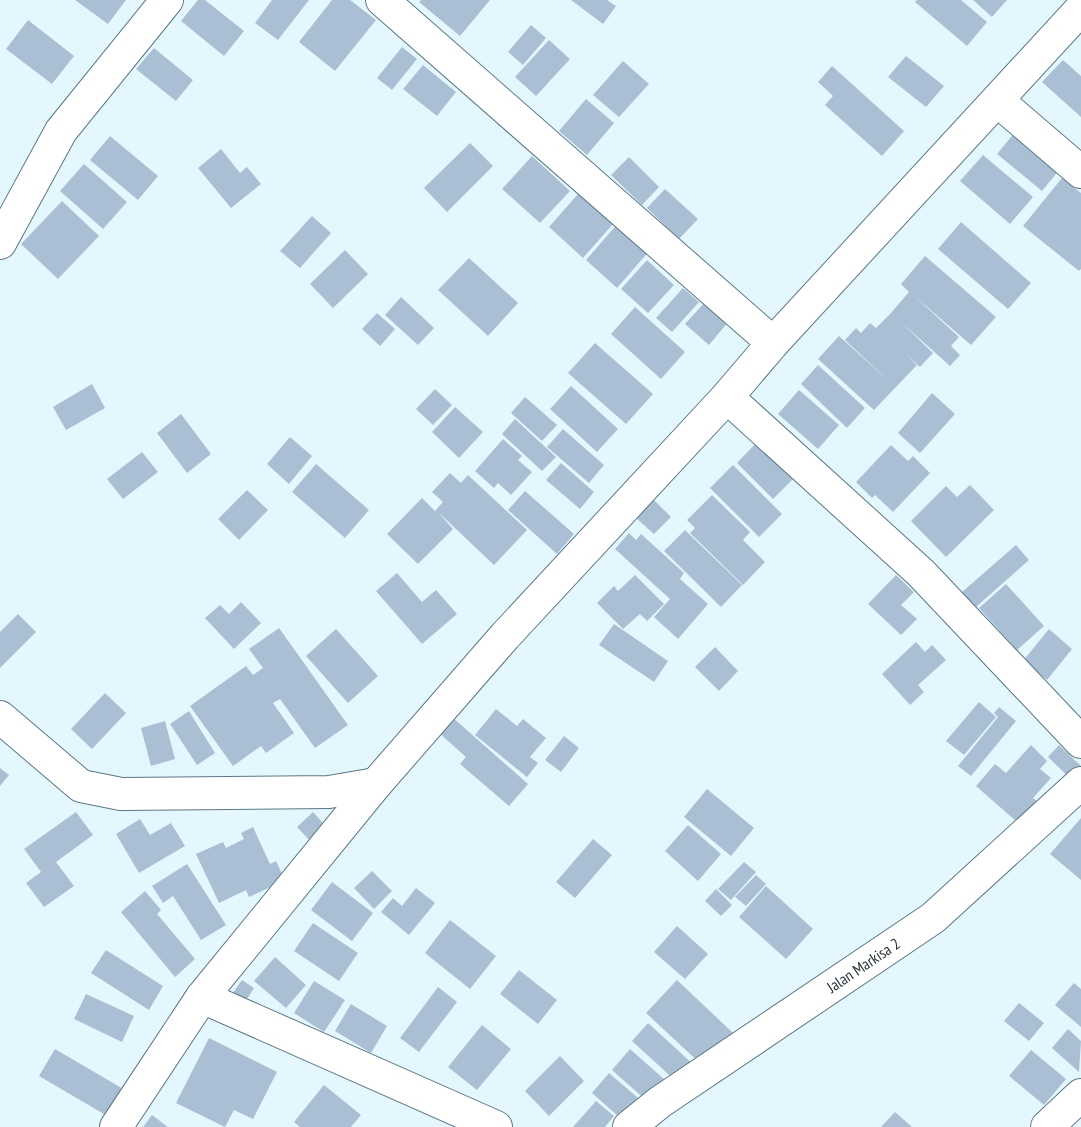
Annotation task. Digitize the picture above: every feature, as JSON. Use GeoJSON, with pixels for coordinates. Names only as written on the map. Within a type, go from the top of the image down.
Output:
{"type":"FeatureCollection","features":[{"type":"Feature","properties":{"kind":"street"},"geometry":{"type":"LineString","coordinates":[[0,243],[61,131],[167,0]]}},
{"type":"Feature","properties":{"kind":"street"},"geometry":{"type":"LineString","coordinates":[[382,0],[774,343]]}},
{"type":"Feature","properties":{"kind":"street"},"geometry":{"type":"LineString","coordinates":[[116,1127],[202,997],[376,784],[506,636],[1081,9]]}},
{"type":"Feature","properties":{"kind":"street"},"geometry":{"type":"LineString","coordinates":[[998,101],[1081,172]]}},
{"type":"Feature","properties":{"kind":"street"},"geometry":{"type":"LineString","coordinates":[[727,397],[921,573],[1081,742]]}},
{"type":"Feature","properties":{"kind":"street"},"geometry":{"type":"LineString","coordinates":[[0,717],[81,786],[100,791],[122,794],[329,792],[376,784]]}},
{"type":"Feature","properties":{"kind":"street","name":"Jalan Markisa 2"},"geometry":{"type":"LineString","coordinates":[[629,1127],[660,1102],[933,918],[1081,783]]}},
{"type":"Feature","properties":{"kind":"street"},"geometry":{"type":"LineString","coordinates":[[202,997],[496,1127]]}},
{"type":"Feature","properties":{"kind":"street"},"geometry":{"type":"LineString","coordinates":[[1047,1127],[1081,1095]]}},
{"type":"Feature","properties":{"kind":"building"},"geometry":{"type":"Polygon","coordinates":[[[75,0],[126,0],[108,24],[75,0]]]}},
{"type":"Feature","properties":{"kind":"building"},"geometry":{"type":"Polygon","coordinates":[[[198,0],[205,0],[244,31],[224,56],[181,21],[198,0]]]}},
{"type":"Feature","properties":{"kind":"building"},"geometry":{"type":"Polygon","coordinates":[[[272,0],[309,0],[278,40],[255,23],[272,0]]]}},
{"type":"Feature","properties":{"kind":"building"},"geometry":{"type":"Polygon","coordinates":[[[332,0],[350,0],[376,20],[335,71],[299,42],[332,0]]]}},
{"type":"Feature","properties":{"kind":"building"},"geometry":{"type":"Polygon","coordinates":[[[421,0],[490,0],[460,36],[419,2],[421,0]]]}},
{"type":"Feature","properties":{"kind":"building"},"geometry":{"type":"Polygon","coordinates":[[[571,0],[607,0],[616,6],[603,24],[571,0]]]}},
{"type":"Feature","properties":{"kind":"building"},"geometry":{"type":"Polygon","coordinates":[[[917,0],[961,0],[987,22],[967,46],[915,2],[917,0]]]}},
{"type":"Feature","properties":{"kind":"building"},"geometry":{"type":"Polygon","coordinates":[[[973,0],[1007,0],[992,17],[973,0]]]}},
{"type":"Feature","properties":{"kind":"building"},"geometry":{"type":"Polygon","coordinates":[[[28,20],[74,56],[52,84],[6,49],[28,20]]]}},
{"type":"Feature","properties":{"kind":"building"},"geometry":{"type":"Polygon","coordinates":[[[531,25],[546,38],[523,65],[508,52],[531,25]]]}},
{"type":"Feature","properties":{"kind":"building"},"geometry":{"type":"Polygon","coordinates":[[[549,40],[570,59],[536,96],[515,77],[549,40]]]}},
{"type":"Feature","properties":{"kind":"building"},"geometry":{"type":"Polygon","coordinates":[[[402,47],[417,59],[392,90],[377,78],[402,47]]]}},
{"type":"Feature","properties":{"kind":"building"},"geometry":{"type":"Polygon","coordinates":[[[154,48],[193,80],[176,101],[136,69],[154,48]]]}},
{"type":"Feature","properties":{"kind":"building"},"geometry":{"type":"Polygon","coordinates":[[[906,56],[944,86],[926,107],[888,77],[906,56]]]}},
{"type":"Feature","properties":{"kind":"building"},"geometry":{"type":"Polygon","coordinates":[[[1063,60],[1081,76],[1081,117],[1042,82],[1063,60]]]}},
{"type":"Feature","properties":{"kind":"building"},"geometry":{"type":"Polygon","coordinates":[[[623,61],[649,84],[619,117],[593,95],[623,61]]]}},
{"type":"Feature","properties":{"kind":"building"},"geometry":{"type":"Polygon","coordinates":[[[423,65],[456,92],[437,116],[403,89],[423,65]]]}},
{"type":"Feature","properties":{"kind":"building"},"geometry":{"type":"Polygon","coordinates":[[[832,66],[904,131],[882,156],[825,105],[833,96],[818,82],[832,66]]]}},
{"type":"Feature","properties":{"kind":"building"},"geometry":{"type":"Polygon","coordinates":[[[586,99],[614,123],[587,155],[559,131],[586,99]]]}},
{"type":"Feature","properties":{"kind":"building"},"geometry":{"type":"Polygon","coordinates":[[[1015,132],[1060,169],[1042,191],[997,154],[1015,132]]]}},
{"type":"Feature","properties":{"kind":"building"},"geometry":{"type":"Polygon","coordinates":[[[110,136],[158,176],[138,200],[90,160],[110,136]]]}},
{"type":"Feature","properties":{"kind":"building"},"geometry":{"type":"Polygon","coordinates":[[[470,143],[493,166],[447,212],[424,188],[470,143]]]}},
{"type":"Feature","properties":{"kind":"building"},"geometry":{"type":"Polygon","coordinates":[[[221,149],[240,173],[247,167],[261,184],[231,208],[198,168],[221,149]]]}},
{"type":"Feature","properties":{"kind":"building"},"geometry":{"type":"Polygon","coordinates":[[[983,155],[1033,197],[1010,224],[960,181],[983,155]]]}},
{"type":"Feature","properties":{"kind":"building"},"geometry":{"type":"Polygon","coordinates":[[[532,156],[570,191],[540,223],[502,189],[532,156]]]}},
{"type":"Feature","properties":{"kind":"building"},"geometry":{"type":"Polygon","coordinates":[[[629,157],[659,187],[642,205],[611,175],[629,157]]]}},
{"type":"Feature","properties":{"kind":"building"},"geometry":{"type":"Polygon","coordinates":[[[84,164],[127,202],[103,229],[60,191],[84,164]]]}},
{"type":"Feature","properties":{"kind":"building"},"geometry":{"type":"Polygon","coordinates":[[[1062,178],[1081,193],[1081,269],[1079,271],[1023,226],[1062,178]]]}},
{"type":"Feature","properties":{"kind":"building"},"geometry":{"type":"Polygon","coordinates":[[[585,186],[620,216],[583,258],[549,227],[585,186]]]}},
{"type":"Feature","properties":{"kind":"building"},"geometry":{"type":"Polygon","coordinates":[[[665,189],[698,219],[679,239],[647,208],[665,189]]]}},
{"type":"Feature","properties":{"kind":"building"},"geometry":{"type":"Polygon","coordinates":[[[62,201],[99,236],[58,279],[21,244],[62,201]]]}},
{"type":"Feature","properties":{"kind":"building"},"geometry":{"type":"Polygon","coordinates":[[[312,216],[331,233],[300,268],[280,251],[312,216]]]}},
{"type":"Feature","properties":{"kind":"building"},"geometry":{"type":"Polygon","coordinates":[[[620,221],[651,249],[617,288],[586,260],[620,221]]]}},
{"type":"Feature","properties":{"kind":"building"},"geometry":{"type":"Polygon","coordinates":[[[961,222],[1031,283],[1008,309],[938,249],[961,222]]]}},
{"type":"Feature","properties":{"kind":"building"},"geometry":{"type":"Polygon","coordinates":[[[345,250],[368,274],[333,308],[310,284],[345,250]]]}},
{"type":"Feature","properties":{"kind":"building"},"geometry":{"type":"Polygon","coordinates":[[[925,256],[996,317],[971,345],[912,294],[959,337],[951,346],[960,355],[950,366],[902,323],[933,353],[920,367],[905,353],[917,365],[874,410],[818,359],[839,336],[891,383],[845,340],[856,328],[861,333],[870,323],[876,328],[890,314],[909,292],[901,284],[925,256]]]}},
{"type":"Feature","properties":{"kind":"building"},"geometry":{"type":"Polygon","coordinates":[[[469,258],[518,303],[488,336],[438,290],[469,258]]]}},
{"type":"Feature","properties":{"kind":"building"},"geometry":{"type":"Polygon","coordinates":[[[647,260],[674,285],[648,313],[621,289],[647,260]]]}},
{"type":"Feature","properties":{"kind":"building"},"geometry":{"type":"Polygon","coordinates":[[[683,288],[699,302],[672,332],[656,318],[683,288]]]}},
{"type":"Feature","properties":{"kind":"building"},"geometry":{"type":"Polygon","coordinates":[[[401,297],[434,328],[418,345],[385,315],[401,297]]]}},
{"type":"Feature","properties":{"kind":"building"},"geometry":{"type":"Polygon","coordinates":[[[706,301],[729,321],[709,345],[685,324],[706,301]]]}},
{"type":"Feature","properties":{"kind":"building"},"geometry":{"type":"Polygon","coordinates":[[[635,307],[685,352],[661,379],[611,334],[635,307]]]}},
{"type":"Feature","properties":{"kind":"building"},"geometry":{"type":"Polygon","coordinates":[[[377,313],[395,329],[380,346],[362,329],[377,313]]]}},
{"type":"Feature","properties":{"kind":"building"},"geometry":{"type":"Polygon","coordinates":[[[595,343],[653,394],[626,424],[568,373],[595,343]]]}},
{"type":"Feature","properties":{"kind":"building"},"geometry":{"type":"Polygon","coordinates":[[[818,365],[865,408],[847,428],[801,384],[818,365]]]}},
{"type":"Feature","properties":{"kind":"building"},"geometry":{"type":"Polygon","coordinates":[[[92,384],[105,408],[66,430],[53,407],[92,384]]]}},
{"type":"Feature","properties":{"kind":"building"},"geometry":{"type":"Polygon","coordinates":[[[571,386],[618,429],[597,452],[550,409],[571,386]]]}},
{"type":"Feature","properties":{"kind":"building"},"geometry":{"type":"Polygon","coordinates":[[[435,389],[452,405],[433,425],[416,409],[435,389]]]}},
{"type":"Feature","properties":{"kind":"building"},"geometry":{"type":"Polygon","coordinates":[[[799,390],[839,425],[818,449],[778,414],[799,390]]]}},
{"type":"Feature","properties":{"kind":"building"},"geometry":{"type":"Polygon","coordinates":[[[932,393],[955,414],[920,453],[898,433],[932,393]]]}},
{"type":"Feature","properties":{"kind":"building"},"geometry":{"type":"Polygon","coordinates":[[[525,397],[557,425],[542,441],[511,413],[525,397]]]}},
{"type":"Feature","properties":{"kind":"building"},"geometry":{"type":"Polygon","coordinates":[[[455,407],[483,432],[459,458],[432,432],[455,407]]]}},
{"type":"Feature","properties":{"kind":"building"},"geometry":{"type":"Polygon","coordinates":[[[181,414],[211,454],[187,473],[157,433],[181,414]]]}},
{"type":"Feature","properties":{"kind":"building"},"geometry":{"type":"Polygon","coordinates":[[[515,419],[556,457],[542,471],[502,434],[515,419]]]}},
{"type":"Feature","properties":{"kind":"building"},"geometry":{"type":"Polygon","coordinates":[[[563,429],[604,465],[589,483],[547,447],[563,429]]]}},
{"type":"Feature","properties":{"kind":"building"},"geometry":{"type":"Polygon","coordinates":[[[290,437],[312,456],[289,484],[267,464],[290,437]]]}},
{"type":"Feature","properties":{"kind":"building"},"geometry":{"type":"Polygon","coordinates":[[[503,439],[522,456],[518,460],[532,472],[511,495],[498,483],[494,488],[475,471],[503,439]]]}},
{"type":"Feature","properties":{"kind":"building"},"geometry":{"type":"Polygon","coordinates":[[[757,442],[794,478],[773,499],[737,463],[757,442]]]}},
{"type":"Feature","properties":{"kind":"building"},"geometry":{"type":"Polygon","coordinates":[[[891,445],[908,461],[913,456],[930,473],[893,512],[875,495],[872,498],[856,482],[891,445]]]}},
{"type":"Feature","properties":{"kind":"building"},"geometry":{"type":"Polygon","coordinates":[[[142,452],[158,472],[123,499],[107,479],[142,452]]]}},
{"type":"Feature","properties":{"kind":"building"},"geometry":{"type":"Polygon","coordinates":[[[561,463],[594,492],[580,509],[546,480],[561,463]]]}},
{"type":"Feature","properties":{"kind":"building"},"geometry":{"type":"Polygon","coordinates":[[[316,464],[369,510],[345,538],[292,492],[316,464]]]}},
{"type":"Feature","properties":{"kind":"building"},"geometry":{"type":"Polygon","coordinates":[[[733,465],[782,514],[759,537],[710,488],[733,465]]]}},
{"type":"Feature","properties":{"kind":"building"},"geometry":{"type":"Polygon","coordinates":[[[450,473],[461,483],[468,475],[527,530],[494,565],[438,512],[453,529],[418,564],[387,534],[422,498],[435,511],[443,502],[432,492],[450,473]]]}},
{"type":"Feature","properties":{"kind":"building"},"geometry":{"type":"Polygon","coordinates":[[[970,485],[994,510],[946,557],[911,521],[946,486],[957,497],[970,485]]]}},
{"type":"Feature","properties":{"kind":"building"},"geometry":{"type":"Polygon","coordinates":[[[247,490],[268,510],[239,540],[218,519],[247,490]]]}},
{"type":"Feature","properties":{"kind":"building"},"geometry":{"type":"Polygon","coordinates":[[[525,491],[574,534],[557,554],[508,510],[525,491]]]}},
{"type":"Feature","properties":{"kind":"building"},"geometry":{"type":"Polygon","coordinates":[[[712,495],[750,532],[743,540],[765,562],[743,585],[690,533],[695,528],[687,520],[712,495]]]}},
{"type":"Feature","properties":{"kind":"building"},"geometry":{"type":"Polygon","coordinates":[[[654,500],[671,517],[654,534],[636,518],[654,500]]]}},
{"type":"Feature","properties":{"kind":"building"},"geometry":{"type":"Polygon","coordinates":[[[685,530],[742,585],[721,607],[664,551],[685,530]]]}},
{"type":"Feature","properties":{"kind":"building"},"geometry":{"type":"Polygon","coordinates":[[[629,533],[636,540],[641,534],[684,573],[680,579],[708,604],[678,639],[654,617],[670,599],[615,549],[629,533]]]}},
{"type":"Feature","properties":{"kind":"building"},"geometry":{"type":"Polygon","coordinates":[[[1016,545],[1029,560],[968,614],[954,599],[1016,545]]]}},
{"type":"Feature","properties":{"kind":"building"},"geometry":{"type":"Polygon","coordinates":[[[397,573],[422,602],[436,590],[457,614],[422,644],[376,591],[397,573]]]}},
{"type":"Feature","properties":{"kind":"building"},"geometry":{"type":"Polygon","coordinates":[[[635,575],[664,604],[647,621],[640,614],[623,629],[597,603],[614,586],[618,591],[635,575]]]}},
{"type":"Feature","properties":{"kind":"building"},"geometry":{"type":"Polygon","coordinates":[[[896,575],[914,592],[901,605],[917,619],[901,635],[868,604],[896,575]]]}},
{"type":"Feature","properties":{"kind":"building"},"geometry":{"type":"Polygon","coordinates":[[[1006,584],[1044,626],[1017,650],[979,608],[1006,584]]]}},
{"type":"Feature","properties":{"kind":"building"},"geometry":{"type":"Polygon","coordinates":[[[241,602],[261,623],[234,649],[205,618],[220,605],[229,614],[241,602]]]}},
{"type":"Feature","properties":{"kind":"building"},"geometry":{"type":"Polygon","coordinates":[[[18,614],[36,632],[0,668],[0,632],[18,614]]]}},
{"type":"Feature","properties":{"kind":"building"},"geometry":{"type":"Polygon","coordinates":[[[614,624],[668,661],[654,682],[599,645],[614,624]]]}},
{"type":"Feature","properties":{"kind":"building"},"geometry":{"type":"Polygon","coordinates":[[[279,628],[348,725],[315,748],[280,699],[273,703],[294,733],[266,753],[261,746],[233,766],[190,706],[246,666],[253,675],[263,668],[249,649],[279,628]]]}},
{"type":"Feature","properties":{"kind":"building"},"geometry":{"type":"Polygon","coordinates":[[[336,629],[378,676],[348,703],[306,656],[336,629]]]}},
{"type":"Feature","properties":{"kind":"building"},"geometry":{"type":"Polygon","coordinates":[[[1049,629],[1072,649],[1047,680],[1023,661],[1049,629]]]}},
{"type":"Feature","properties":{"kind":"building"},"geometry":{"type":"Polygon","coordinates":[[[916,642],[925,652],[932,645],[946,660],[918,685],[924,692],[910,705],[882,674],[916,642]]]}},
{"type":"Feature","properties":{"kind":"building"},"geometry":{"type":"Polygon","coordinates":[[[715,647],[738,671],[719,691],[695,667],[715,647]]]}},
{"type":"Feature","properties":{"kind":"building"},"geometry":{"type":"Polygon","coordinates":[[[105,693],[126,713],[92,749],[71,729],[105,693]]]}},
{"type":"Feature","properties":{"kind":"building"},"geometry":{"type":"Polygon","coordinates":[[[979,702],[996,717],[964,755],[946,741],[979,702]]]}},
{"type":"Feature","properties":{"kind":"building"},"geometry":{"type":"Polygon","coordinates":[[[999,707],[1016,721],[971,776],[958,766],[998,717],[994,713],[999,707]]]}},
{"type":"Feature","properties":{"kind":"building"},"geometry":{"type":"Polygon","coordinates":[[[496,709],[517,726],[523,719],[546,738],[530,757],[538,763],[527,777],[475,735],[496,709]]]}},
{"type":"Feature","properties":{"kind":"building"},"geometry":{"type":"Polygon","coordinates":[[[189,711],[215,753],[197,765],[170,724],[189,711]]]}},
{"type":"Feature","properties":{"kind":"building"},"geometry":{"type":"Polygon","coordinates":[[[452,717],[528,784],[509,806],[460,764],[466,757],[438,732],[452,717]]]}},
{"type":"Feature","properties":{"kind":"building"},"geometry":{"type":"Polygon","coordinates":[[[165,721],[175,759],[151,766],[141,728],[165,721]]]}},
{"type":"Feature","properties":{"kind":"building"},"geometry":{"type":"Polygon","coordinates":[[[564,736],[579,748],[561,772],[545,760],[564,736]]]}},
{"type":"Feature","properties":{"kind":"building"},"geometry":{"type":"Polygon","coordinates":[[[1031,745],[1047,761],[1040,769],[1051,778],[1033,798],[1037,801],[1017,822],[976,786],[995,764],[1006,773],[1031,745]]]}},
{"type":"Feature","properties":{"kind":"building"},"geometry":{"type":"Polygon","coordinates":[[[1059,745],[1081,766],[1081,777],[1075,783],[1048,757],[1059,745]]]}},
{"type":"Feature","properties":{"kind":"building"},"geometry":{"type":"Polygon","coordinates":[[[0,768],[9,775],[0,786],[0,768]]]}},
{"type":"Feature","properties":{"kind":"building"},"geometry":{"type":"Polygon","coordinates":[[[707,789],[754,828],[731,856],[684,817],[707,789]]]}},
{"type":"Feature","properties":{"kind":"building"},"geometry":{"type":"Polygon","coordinates":[[[76,812],[93,835],[56,862],[74,886],[44,907],[26,883],[41,872],[24,849],[76,812]]]}},
{"type":"Feature","properties":{"kind":"building"},"geometry":{"type":"Polygon","coordinates":[[[313,812],[329,830],[313,844],[297,827],[313,812]]]}},
{"type":"Feature","properties":{"kind":"building"},"geometry":{"type":"Polygon","coordinates":[[[1081,818],[1081,880],[1050,854],[1081,818]]]}},
{"type":"Feature","properties":{"kind":"building"},"geometry":{"type":"Polygon","coordinates":[[[140,819],[150,835],[171,823],[185,846],[139,873],[116,834],[140,819]]]}},
{"type":"Feature","properties":{"kind":"building"},"geometry":{"type":"Polygon","coordinates":[[[688,825],[721,854],[698,881],[665,851],[688,825]]]}},
{"type":"Feature","properties":{"kind":"building"},"geometry":{"type":"Polygon","coordinates":[[[253,827],[270,864],[276,861],[285,880],[249,897],[246,890],[219,903],[196,854],[223,842],[226,848],[244,839],[241,833],[253,827]]]}},
{"type":"Feature","properties":{"kind":"building"},"geometry":{"type":"Polygon","coordinates":[[[593,839],[612,855],[575,898],[556,882],[593,839]]]}},
{"type":"Feature","properties":{"kind":"building"},"geometry":{"type":"Polygon","coordinates":[[[744,862],[756,872],[731,900],[718,889],[744,862]]]}},
{"type":"Feature","properties":{"kind":"building"},"geometry":{"type":"Polygon","coordinates":[[[187,864],[226,925],[201,940],[173,896],[163,903],[152,886],[187,864]]]}},
{"type":"Feature","properties":{"kind":"building"},"geometry":{"type":"Polygon","coordinates":[[[372,871],[392,891],[374,909],[354,888],[372,871]]]}},
{"type":"Feature","properties":{"kind":"building"},"geometry":{"type":"Polygon","coordinates":[[[756,875],[766,884],[746,906],[735,897],[756,875]]]}},
{"type":"Feature","properties":{"kind":"building"},"geometry":{"type":"Polygon","coordinates":[[[332,882],[373,913],[352,941],[311,910],[332,882]]]}},
{"type":"Feature","properties":{"kind":"building"},"geometry":{"type":"Polygon","coordinates":[[[766,886],[813,929],[786,959],[739,917],[766,886]]]}},
{"type":"Feature","properties":{"kind":"building"},"geometry":{"type":"Polygon","coordinates":[[[416,888],[435,903],[409,935],[381,912],[393,898],[402,906],[416,888]]]}},
{"type":"Feature","properties":{"kind":"building"},"geometry":{"type":"Polygon","coordinates":[[[716,889],[732,905],[721,916],[705,901],[716,889]]]}},
{"type":"Feature","properties":{"kind":"building"},"geometry":{"type":"Polygon","coordinates":[[[145,891],[161,910],[157,914],[195,959],[175,977],[121,912],[145,891]]]}},
{"type":"Feature","properties":{"kind":"building"},"geometry":{"type":"Polygon","coordinates":[[[450,920],[496,956],[470,989],[425,953],[450,920]]]}},
{"type":"Feature","properties":{"kind":"building"},"geometry":{"type":"Polygon","coordinates":[[[313,923],[358,953],[339,981],[294,951],[313,923]]]}},
{"type":"Feature","properties":{"kind":"building"},"geometry":{"type":"Polygon","coordinates":[[[677,926],[708,954],[685,979],[654,952],[677,926]]]}},
{"type":"Feature","properties":{"kind":"building"},"geometry":{"type":"Polygon","coordinates":[[[106,950],[163,986],[149,1010],[91,973],[106,950]]]}},
{"type":"Feature","properties":{"kind":"building"},"geometry":{"type":"Polygon","coordinates":[[[275,957],[306,985],[286,1008],[254,981],[275,957]]]}},
{"type":"Feature","properties":{"kind":"building"},"geometry":{"type":"Polygon","coordinates":[[[519,970],[557,1000],[538,1024],[500,994],[519,970]]]}},
{"type":"Feature","properties":{"kind":"building"},"geometry":{"type":"Polygon","coordinates":[[[242,980],[254,988],[243,1005],[230,997],[242,980]]]}},
{"type":"Feature","properties":{"kind":"building"},"geometry":{"type":"Polygon","coordinates":[[[677,980],[733,1033],[703,1066],[646,1013],[677,980]]]}},
{"type":"Feature","properties":{"kind":"building"},"geometry":{"type":"Polygon","coordinates":[[[314,981],[345,1000],[324,1032],[294,1013],[314,981]]]}},
{"type":"Feature","properties":{"kind":"building"},"geometry":{"type":"Polygon","coordinates":[[[1074,983],[1081,989],[1081,1027],[1055,1005],[1074,983]]]}},
{"type":"Feature","properties":{"kind":"building"},"geometry":{"type":"Polygon","coordinates":[[[438,987],[457,1002],[419,1052],[400,1038],[438,987]]]}},
{"type":"Feature","properties":{"kind":"building"},"geometry":{"type":"Polygon","coordinates":[[[86,994],[134,1016],[122,1042],[74,1019],[86,994]]]}},
{"type":"Feature","properties":{"kind":"building"},"geometry":{"type":"Polygon","coordinates":[[[1019,1003],[1044,1023],[1029,1041],[1004,1021],[1019,1003]]]}},
{"type":"Feature","properties":{"kind":"building"},"geometry":{"type":"Polygon","coordinates":[[[351,1004],[387,1026],[371,1053],[335,1031],[351,1004]]]}},
{"type":"Feature","properties":{"kind":"building"},"geometry":{"type":"Polygon","coordinates":[[[648,1023],[694,1065],[678,1083],[632,1041],[648,1023]]]}},
{"type":"Feature","properties":{"kind":"building"},"geometry":{"type":"Polygon","coordinates":[[[482,1025],[511,1049],[477,1090],[448,1067],[482,1025]]]}},
{"type":"Feature","properties":{"kind":"building"},"geometry":{"type":"Polygon","coordinates":[[[1068,1029],[1081,1041],[1079,1072],[1052,1048],[1068,1029]]]}},
{"type":"Feature","properties":{"kind":"building"},"geometry":{"type":"Polygon","coordinates":[[[209,1038],[277,1072],[253,1119],[234,1110],[225,1127],[176,1103],[209,1038]]]}},
{"type":"Feature","properties":{"kind":"building"},"geometry":{"type":"Polygon","coordinates":[[[55,1049],[125,1090],[109,1117],[39,1076],[55,1049]]]}},
{"type":"Feature","properties":{"kind":"building"},"geometry":{"type":"Polygon","coordinates":[[[630,1049],[665,1080],[647,1101],[612,1070],[630,1049]]]}},
{"type":"Feature","properties":{"kind":"building"},"geometry":{"type":"Polygon","coordinates":[[[1031,1050],[1066,1079],[1044,1105],[1009,1076],[1031,1050]]]}},
{"type":"Feature","properties":{"kind":"building"},"geometry":{"type":"Polygon","coordinates":[[[560,1056],[584,1081],[549,1116],[525,1091],[560,1056]]]}},
{"type":"Feature","properties":{"kind":"building"},"geometry":{"type":"Polygon","coordinates":[[[609,1073],[644,1103],[627,1124],[592,1093],[609,1073]]]}},
{"type":"Feature","properties":{"kind":"building"},"geometry":{"type":"Polygon","coordinates":[[[324,1085],[361,1115],[351,1127],[300,1127],[294,1122],[324,1085]]]}},
{"type":"Feature","properties":{"kind":"building"},"geometry":{"type":"Polygon","coordinates":[[[596,1101],[614,1116],[605,1127],[573,1127],[596,1101]]]}},
{"type":"Feature","properties":{"kind":"building"},"geometry":{"type":"Polygon","coordinates":[[[895,1112],[912,1127],[881,1127],[895,1112]]]}},
{"type":"Feature","properties":{"kind":"building"},"geometry":{"type":"Polygon","coordinates":[[[152,1115],[168,1127],[143,1127],[152,1115]]]}}]}
